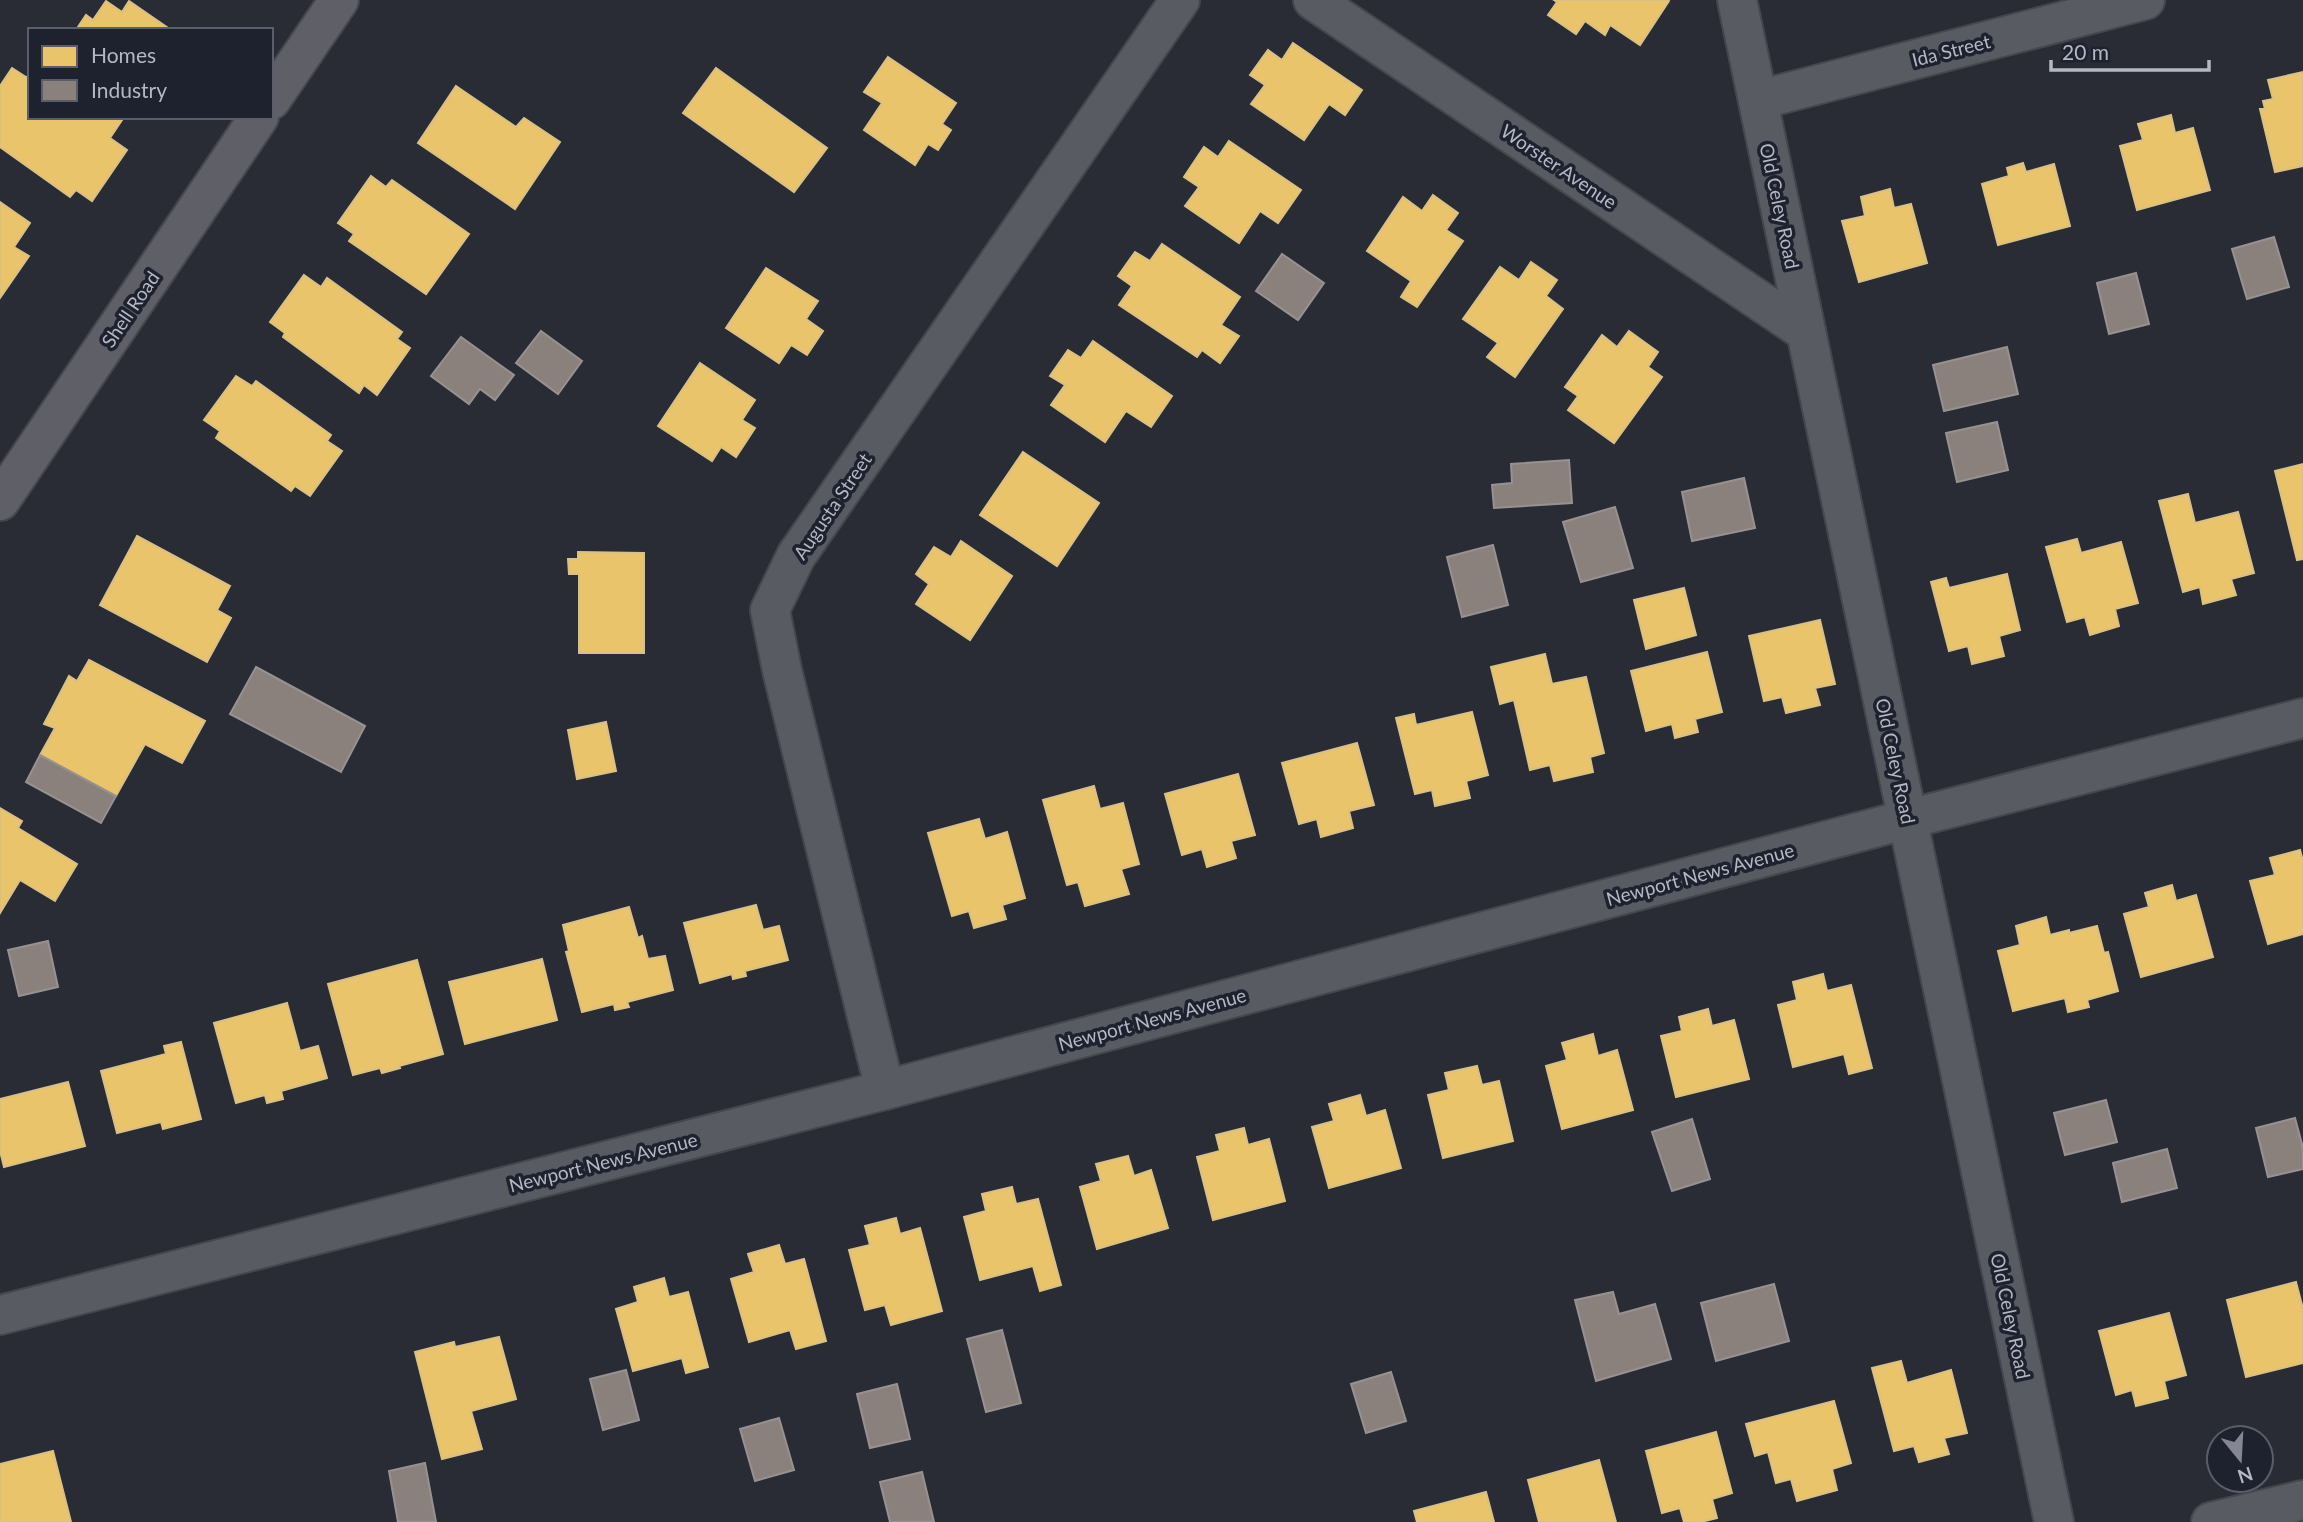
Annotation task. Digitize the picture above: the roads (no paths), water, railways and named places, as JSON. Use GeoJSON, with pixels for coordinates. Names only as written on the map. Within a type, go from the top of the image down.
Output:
{"type":"FeatureCollection","features":[{"type":"Feature","properties":{"kind":"street"},"geometry":{"type":"LineString","coordinates":[[273,97],[338,0]]}},
{"type":"Feature","properties":{"kind":"street","name":"Augusta Street"},"geometry":{"type":"LineString","coordinates":[[885,1090],[782,670],[770,610],[796,556],[1180,0]]}},
{"type":"Feature","properties":{"kind":"street","name":"Worster Avenue"},"geometry":{"type":"LineString","coordinates":[[1313,0],[1806,332]]}},
{"type":"Feature","properties":{"kind":"street","name":"Old Celey Road"},"geometry":{"type":"LineString","coordinates":[[1737,0],[2054,1522]]}},
{"type":"Feature","properties":{"kind":"street","name":"Ida Street"},"geometry":{"type":"LineString","coordinates":[[1758,100],[2145,0]]}},
{"type":"Feature","properties":{"kind":"street","name":"Shell Road"},"geometry":{"type":"LineString","coordinates":[[0,501],[258,119]]}},
{"type":"Feature","properties":{"kind":"street","name":"Newport News Avenue"},"geometry":{"type":"LineString","coordinates":[[0,1315],[885,1090],[1908,819],[2303,718]]}},
{"type":"Feature","properties":{"kind":"street"},"geometry":{"type":"LineString","coordinates":[[2211,1522],[2303,1500]]}}]}
